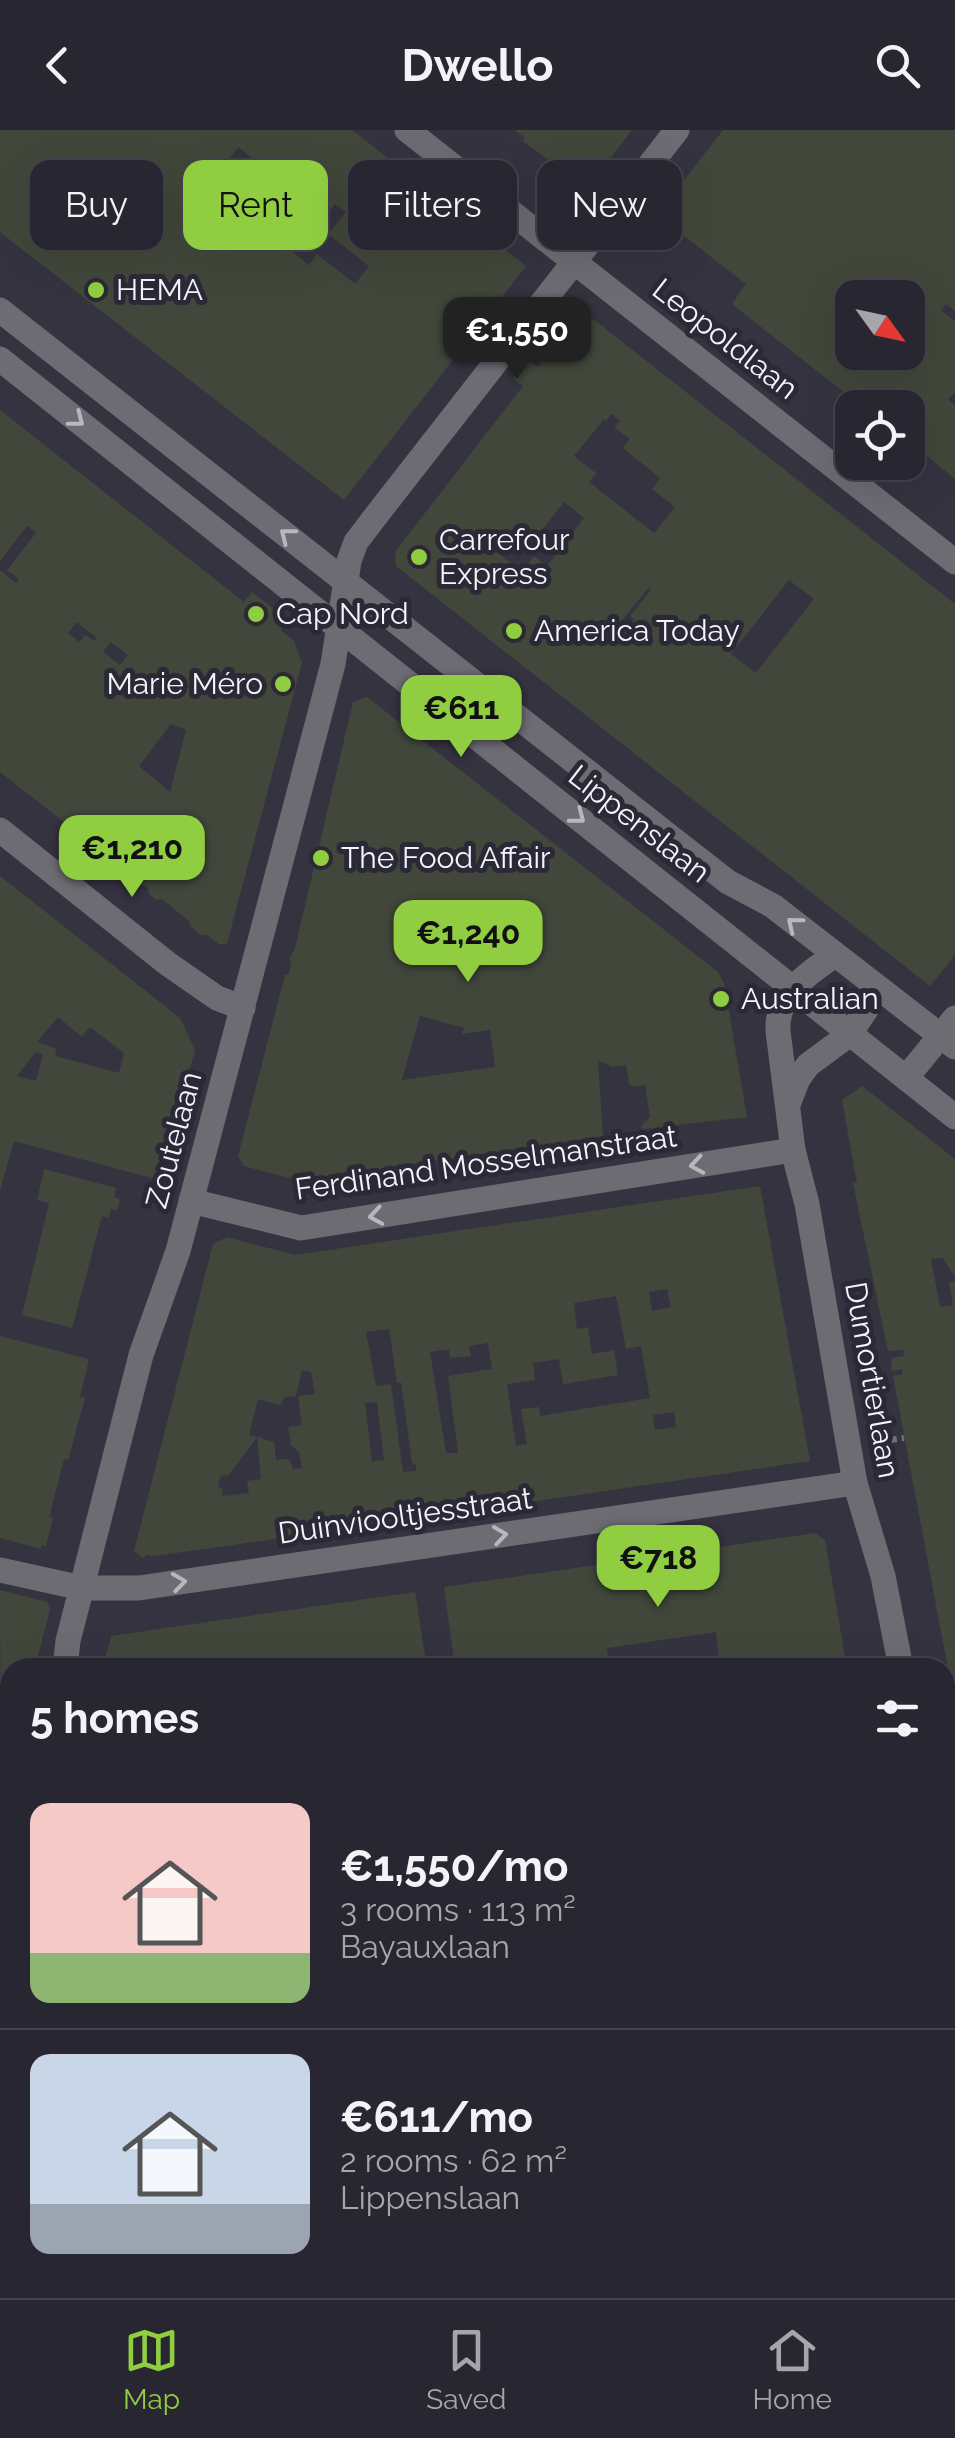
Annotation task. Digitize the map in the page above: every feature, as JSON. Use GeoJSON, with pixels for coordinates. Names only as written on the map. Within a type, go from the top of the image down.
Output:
{"type":"FeatureCollection","features":[{"type":"Feature","properties":{"kind":"street","name":"Leopoldlaan"},"geometry":{"type":"LineString","coordinates":[[408,130],[955,562]]}},
{"type":"Feature","properties":{"kind":"street","name":"Zoutelaan"},"geometry":{"type":"LineString","coordinates":[[67,1658],[141,1355],[178,1250],[333,664],[345,581],[356,542],[677,130]]}},
{"type":"Feature","properties":{"kind":"street","name":"Lippenslaan"},"geometry":{"type":"LineString","coordinates":[[0,310],[728,882],[773,906],[874,986],[950,1033]]}},
{"type":"Feature","properties":{"kind":"street","name":"Lippenslaan"},"geometry":{"type":"LineString","coordinates":[[0,359],[955,1117]]}},
{"type":"Feature","properties":{"kind":"street"},"geometry":{"type":"LineString","coordinates":[[0,830],[168,964],[217,998],[243,1008]]}},
{"type":"Feature","properties":{"kind":"street"},"geometry":{"type":"LineString","coordinates":[[792,989],[835,956]]}},
{"type":"Feature","properties":{"kind":"street"},"geometry":{"type":"LineString","coordinates":[[789,1102],[808,1065],[850,1034],[868,1008],[874,986]]}},
{"type":"Feature","properties":{"kind":"street","name":"Dumortierlaan"},"geometry":{"type":"LineString","coordinates":[[792,989],[777,1012],[793,1150],[807,1204],[855,1482],[883,1576],[900,1658]]}},
{"type":"Feature","properties":{"kind":"street"},"geometry":{"type":"LineString","coordinates":[[906,1078],[950,1033]]}},
{"type":"Feature","properties":{"kind":"street","name":"Ferdinand Mosselmanstraat"},"geometry":{"type":"LineString","coordinates":[[191,1201],[301,1228],[793,1150]]}},
{"type":"Feature","properties":{"kind":"street","name":"Duinviooltjesstraat"},"geometry":{"type":"LineString","coordinates":[[0,1570],[82,1588],[139,1588],[855,1482]]}},
{"type":"Feature","properties":{"kind":"building"},"geometry":{"type":"Polygon","coordinates":[[[0,130],[352,130],[390,160],[348,160],[348,250],[328,234],[346,212],[335,204],[328,213],[328,160],[255,160],[238,147],[228,160],[183,160],[183,250],[290,250],[309,265],[317,254],[355,284],[369,266],[348,250],[506,250],[526,266],[344,500],[0,232],[0,130]]]}},
{"type":"Feature","properties":{"kind":"building"},"geometry":{"type":"Polygon","coordinates":[[[515,130],[632,130],[609,160],[549,160],[523,141],[525,138],[515,130]]]}},
{"type":"Feature","properties":{"kind":"building"},"geometry":{"type":"Polygon","coordinates":[[[723,130],[955,130],[955,311],[946,304],[941,310],[955,321],[955,392],[948,400],[955,405],[955,479],[925,454],[925,390],[841,390],[732,304],[746,284],[682,234],[682,183],[723,130]]]}},
{"type":"Feature","properties":{"kind":"building"},"geometry":{"type":"Polygon","coordinates":[[[583,311],[955,604],[955,955],[930,986],[396,566],[395,552],[523,386],[513,378],[527,359],[538,367],[583,311]],[[611,414],[574,456],[596,473],[589,482],[654,533],[675,507],[652,489],[660,478],[623,448],[630,439],[614,427],[620,421],[611,414]],[[564,502],[524,553],[501,535],[491,548],[514,565],[500,582],[508,589],[534,556],[547,566],[584,518],[564,502]],[[789,580],[731,654],[756,673],[814,599],[789,580]],[[648,588],[616,628],[623,633],[634,619],[630,616],[651,590],[648,588]]]}},
{"type":"Feature","properties":{"kind":"building"},"geometry":{"type":"Polygon","coordinates":[[[0,410],[244,602],[252,592],[288,620],[281,630],[294,641],[302,663],[227,943],[220,945],[201,935],[162,899],[149,894],[148,888],[134,882],[128,872],[0,772],[0,570],[16,583],[19,579],[7,570],[36,533],[27,526],[0,561],[0,410]],[[77,622],[68,633],[79,642],[86,635],[94,641],[97,638],[77,622]],[[111,642],[103,652],[120,665],[128,655],[111,642]],[[171,724],[139,766],[170,792],[186,730],[171,724]]]}},
{"type":"Feature","properties":{"kind":"building"},"geometry":{"type":"Polygon","coordinates":[[[367,697],[718,972],[724,983],[747,1117],[642,1129],[650,1117],[645,1085],[629,1084],[626,1065],[612,1067],[598,1060],[603,1136],[301,1181],[244,1166],[238,1156],[285,975],[292,961],[289,960],[353,702],[367,697]],[[420,1016],[402,1080],[495,1067],[490,1030],[462,1034],[464,1028],[420,1016]]]}},
{"type":"Feature","properties":{"kind":"building"},"geometry":{"type":"Polygon","coordinates":[[[0,876],[180,1018],[195,1050],[159,1180],[14,1141],[0,1191],[0,876]],[[58,1017],[37,1042],[57,1049],[55,1056],[119,1073],[124,1053],[90,1027],[82,1037],[58,1017]],[[32,1051],[35,1053],[17,1076],[36,1081],[43,1054],[32,1051]]]}},
{"type":"Feature","properties":{"kind":"building"},"geometry":{"type":"Polygon","coordinates":[[[862,1086],[955,1159],[955,1277],[943,1258],[931,1259],[940,1307],[953,1305],[949,1282],[955,1281],[955,1658],[946,1658],[893,1376],[903,1374],[902,1369],[891,1368],[892,1358],[904,1356],[903,1350],[888,1351],[853,1183],[857,1183],[842,1100],[862,1086]]]}},
{"type":"Feature","properties":{"kind":"building"},"geometry":{"type":"Polygon","coordinates":[[[44,1169],[116,1188],[114,1197],[120,1199],[109,1218],[102,1216],[72,1328],[22,1315],[49,1203],[37,1200],[44,1169]]]}},
{"type":"Feature","properties":{"kind":"building"},"geometry":{"type":"Polygon","coordinates":[[[760,1186],[810,1461],[143,1558],[134,1551],[213,1244],[227,1237],[295,1255],[760,1186]],[[667,1289],[649,1292],[652,1311],[671,1307],[667,1289]],[[616,1296],[574,1303],[577,1329],[588,1327],[592,1354],[614,1350],[618,1375],[563,1384],[559,1359],[533,1363],[535,1380],[507,1384],[516,1446],[527,1444],[521,1409],[539,1407],[540,1416],[650,1398],[641,1346],[626,1349],[616,1296]],[[389,1329],[366,1332],[376,1386],[391,1384],[403,1472],[416,1471],[389,1329]],[[488,1343],[469,1346],[471,1356],[450,1358],[449,1349],[430,1352],[446,1453],[458,1453],[448,1376],[492,1369],[488,1343]],[[302,1370],[296,1396],[285,1397],[280,1405],[258,1399],[249,1435],[274,1442],[276,1460],[289,1459],[293,1469],[302,1468],[288,1427],[302,1425],[298,1396],[315,1394],[311,1372],[302,1370]],[[377,1402],[365,1403],[372,1461],[384,1460],[377,1402]],[[674,1412],[653,1415],[655,1430],[676,1427],[674,1412]],[[257,1437],[229,1475],[221,1476],[218,1487],[222,1488],[223,1496],[249,1493],[247,1481],[261,1479],[257,1437]]]}},
{"type":"Feature","properties":{"kind":"building"},"geometry":{"type":"Polygon","coordinates":[[[0,1336],[89,1359],[80,1397],[85,1398],[68,1460],[64,1459],[46,1546],[41,1545],[41,1549],[0,1538],[0,1336]]]}},
{"type":"Feature","properties":{"kind":"building"},"geometry":{"type":"Polygon","coordinates":[[[815,1533],[825,1540],[845,1658],[715,1658],[719,1657],[716,1632],[607,1648],[608,1658],[454,1658],[444,1587],[815,1533]]]}},
{"type":"Feature","properties":{"kind":"building"},"geometry":{"type":"Polygon","coordinates":[[[0,1590],[47,1602],[50,1609],[38,1658],[0,1658],[0,1590]]]}},
{"type":"Feature","properties":{"kind":"building"},"geometry":{"type":"Polygon","coordinates":[[[415,1592],[425,1658],[106,1658],[111,1636],[415,1592]]]}},
{"type":"Feature","properties":{"kind":"place","name":"HEMA"},"geometry":{"type":"Point","coordinates":[96,290]}},
{"type":"Feature","properties":{"kind":"place","name":"Carrefour Express"},"geometry":{"type":"Point","coordinates":[419,557]}},
{"type":"Feature","properties":{"kind":"place","name":"Cap Nord"},"geometry":{"type":"Point","coordinates":[256,614]}},
{"type":"Feature","properties":{"kind":"place","name":"America Today"},"geometry":{"type":"Point","coordinates":[514,631]}},
{"type":"Feature","properties":{"kind":"place","name":"Marie Méro"},"geometry":{"type":"Point","coordinates":[283,684]}},
{"type":"Feature","properties":{"kind":"place","name":"The Food Affair"},"geometry":{"type":"Point","coordinates":[321,858]}},
{"type":"Feature","properties":{"kind":"place","name":"Australian"},"geometry":{"type":"Point","coordinates":[721,999]}}]}
